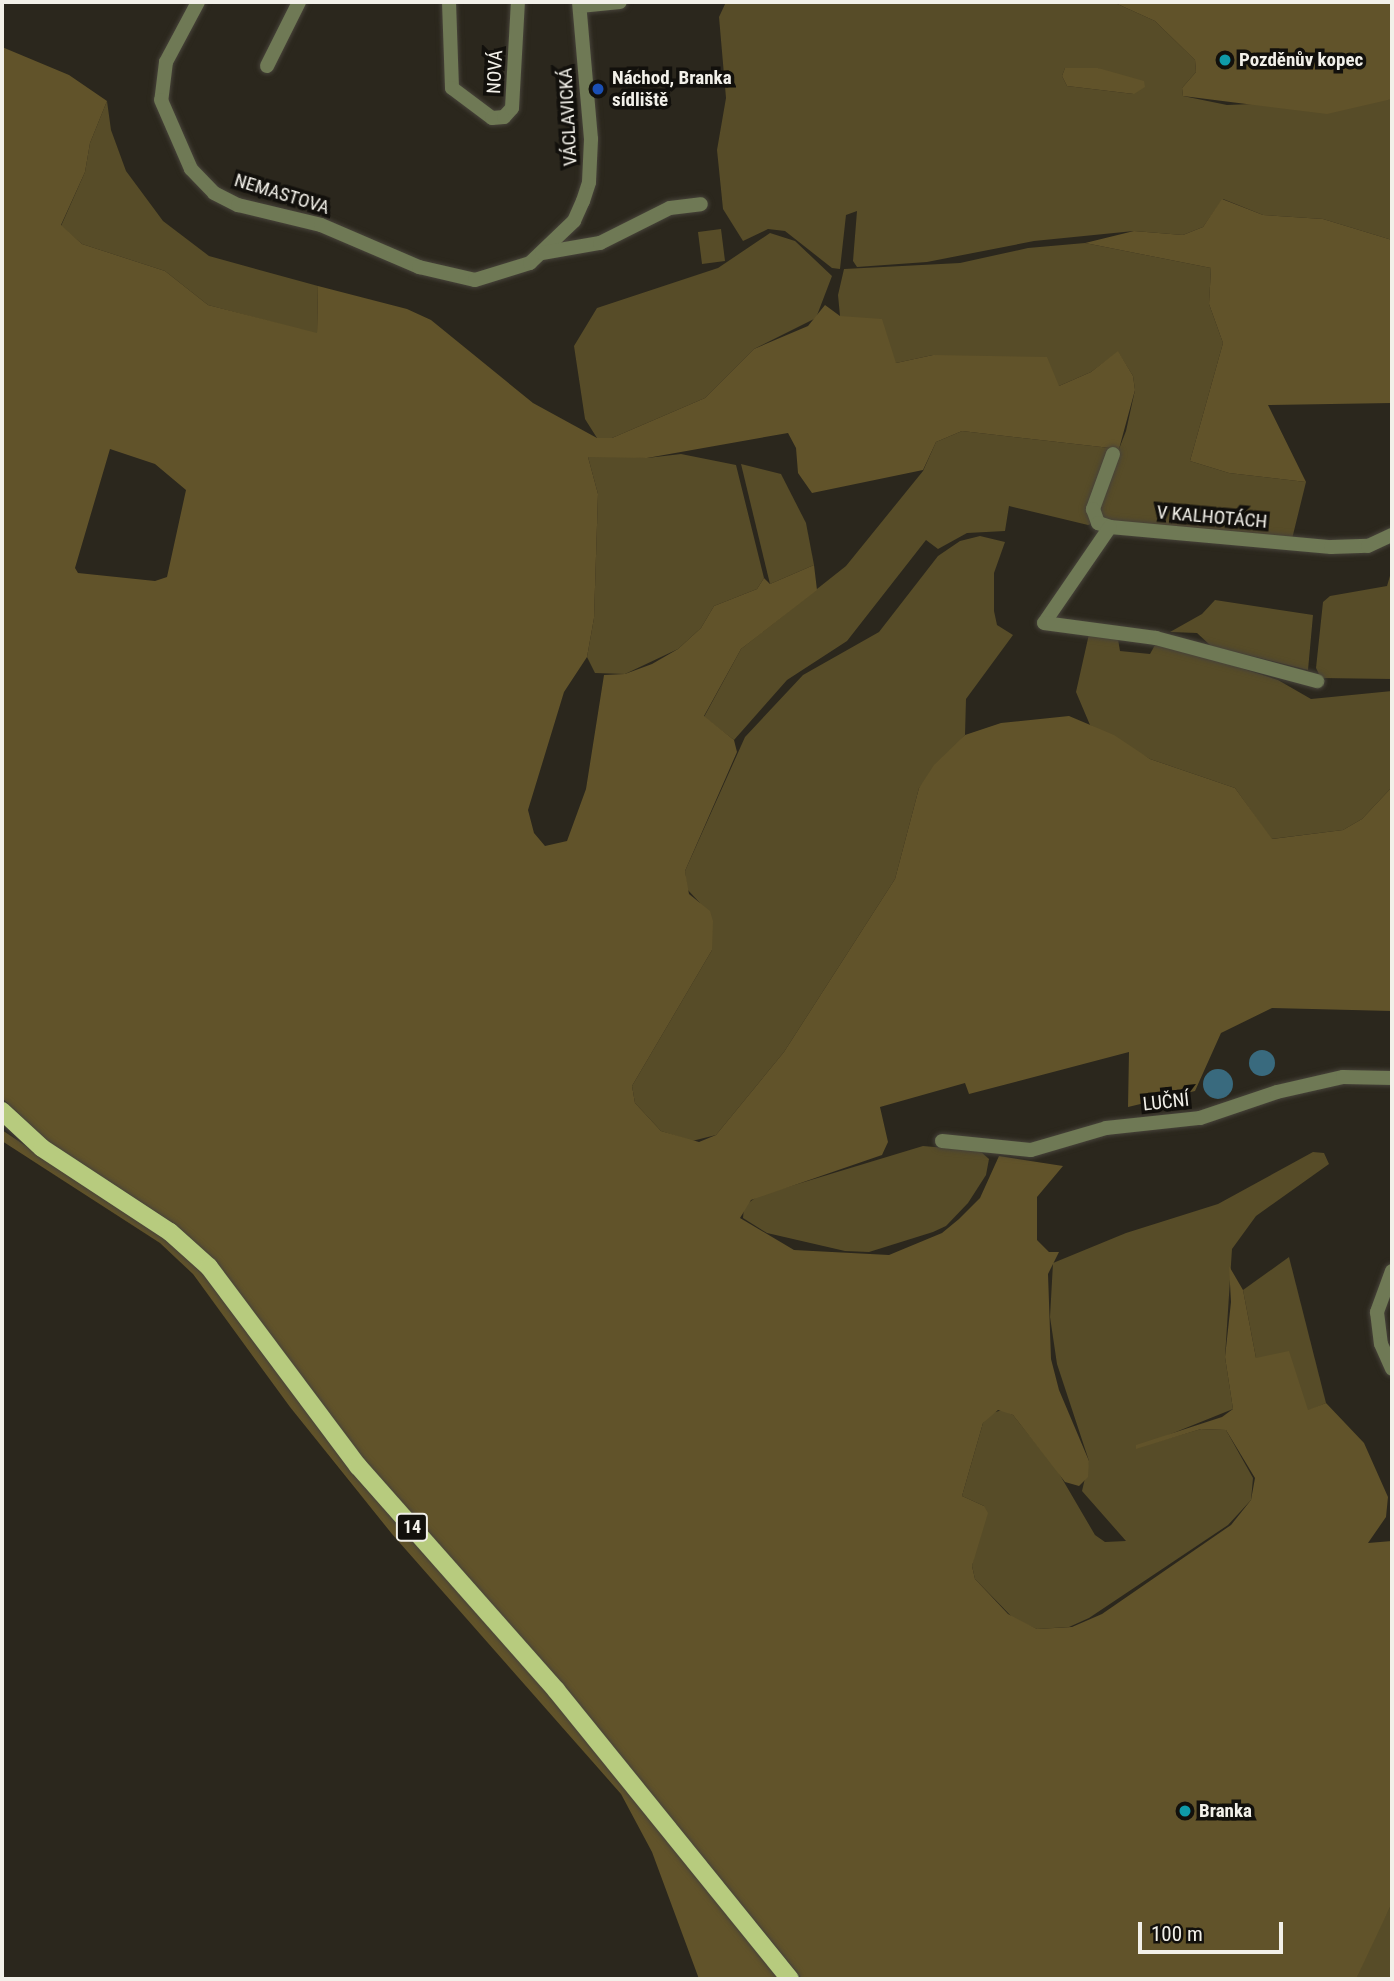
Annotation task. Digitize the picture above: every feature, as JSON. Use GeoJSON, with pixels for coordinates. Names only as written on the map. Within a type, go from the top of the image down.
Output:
{"type":"FeatureCollection","features":[{"type":"Feature","properties":{"kind":"main road","name":"14"},"geometry":{"type":"LineString","coordinates":[[2,1111],[53,1156],[170,1232],[209,1267],[358,1466],[556,1690],[790,1979]]}},
{"type":"Feature","properties":{"kind":"street","name":"NEMASTOVA"},"geometry":{"type":"LineString","coordinates":[[198,2],[166,62],[162,90],[173,136],[191,169],[214,193],[237,205],[344,234]]}},
{"type":"Feature","properties":{"kind":"street"},"geometry":{"type":"LineString","coordinates":[[267,66],[299,2]]}},
{"type":"Feature","properties":{"kind":"street","name":"NOVÁ"},"geometry":{"type":"LineString","coordinates":[[449,2],[452,88],[492,118],[504,117],[512,108],[518,2]]}},
{"type":"Feature","properties":{"kind":"street","name":"VÁCLAVICKÁ"},"geometry":{"type":"LineString","coordinates":[[344,234],[419,267],[475,280],[530,263],[542,253],[574,221],[589,182],[591,139],[580,4],[620,2]]}},
{"type":"Feature","properties":{"kind":"street","name":"VÁCLAVICKÁ"},"geometry":{"type":"LineString","coordinates":[[542,253],[600,243],[670,208],[701,204]]}},
{"type":"Feature","properties":{"kind":"street"},"geometry":{"type":"LineString","coordinates":[[1113,454],[1093,509],[1098,523],[1110,527],[1044,623],[1156,638],[1317,681]]}},
{"type":"Feature","properties":{"kind":"street","name":"V KALHOTÁCH"},"geometry":{"type":"LineString","coordinates":[[1110,527],[1331,547],[1368,546],[1392,535]]}},
{"type":"Feature","properties":{"kind":"street","name":"LUČNÍ"},"geometry":{"type":"LineString","coordinates":[[942,1141],[1031,1150],[1105,1128],[1200,1118],[1277,1091],[1343,1077],[1392,1077]]}},
{"type":"Feature","properties":{"kind":"street"},"geometry":{"type":"LineString","coordinates":[[1391,1276],[1381,1294],[1377,1326],[1392,1369]]}},
{"type":"Feature","properties":{"kind":"shaded area"},"geometry":{"type":"Polygon","coordinates":[[[726,2],[1113,2],[1155,21],[1195,60],[1196,72],[1182,88],[1183,96],[1227,105],[1392,99],[1392,240],[1323,219],[1263,215],[1223,199],[1203,227],[1183,235],[1134,231],[1034,241],[927,262],[857,267],[853,261],[857,211],[846,215],[840,269],[832,268],[785,231],[768,229],[743,241],[723,209],[717,150],[726,98],[719,17],[726,2]],[[1065,68],[1062,76],[1067,86],[1134,94],[1098,68],[1065,68]]]}},
{"type":"Feature","properties":{"kind":"shaded area"},"geometry":{"type":"Polygon","coordinates":[[[1113,2],[1392,2],[1392,99],[1327,114],[1183,96],[1182,88],[1196,72],[1195,60],[1155,21],[1113,2]]]}},
{"type":"Feature","properties":{"kind":"shaded area"},"geometry":{"type":"Polygon","coordinates":[[[2,47],[69,75],[107,101],[90,143],[85,172],[61,225],[82,244],[165,271],[208,305],[317,333],[318,286],[407,309],[431,320],[533,403],[597,438],[612,438],[705,398],[754,349],[808,326],[825,305],[840,316],[882,319],[896,363],[933,355],[1047,357],[1059,386],[1091,372],[1118,351],[1133,376],[1135,390],[1119,449],[962,431],[936,442],[923,470],[812,493],[798,473],[796,448],[788,433],[647,458],[588,457],[598,494],[594,618],[587,657],[564,692],[528,810],[534,833],[545,846],[567,841],[586,789],[604,675],[625,674],[652,664],[678,649],[701,628],[714,606],[757,589],[764,578],[770,584],[814,565],[817,590],[741,649],[704,716],[734,740],[737,752],[685,871],[689,894],[710,911],[713,921],[712,950],[632,1086],[635,1103],[661,1131],[699,1142],[716,1135],[784,1052],[895,879],[919,788],[934,765],[965,735],[1001,723],[1069,716],[1114,735],[1150,759],[1235,788],[1272,839],[1343,830],[1362,819],[1392,787],[1392,1011],[1272,1008],[1221,1033],[1195,1091],[1128,1107],[1129,1052],[969,1094],[965,1083],[880,1107],[888,1142],[882,1155],[751,1200],[740,1218],[794,1250],[889,1255],[942,1233],[959,1219],[980,1198],[999,1156],[1063,1166],[1037,1197],[1037,1240],[1049,1252],[1059,1252],[1048,1274],[1051,1359],[1059,1390],[1089,1461],[1088,1477],[1079,1486],[1065,1482],[1013,1415],[998,1410],[983,1423],[962,1496],[984,1506],[988,1513],[972,1566],[975,1579],[1008,1614],[1037,1629],[1072,1627],[1102,1614],[1231,1525],[1251,1500],[1255,1478],[1226,1430],[1201,1429],[1136,1449],[1136,1445],[1222,1417],[1233,1409],[1225,1357],[1231,1302],[1229,1266],[1243,1290],[1256,1358],[1289,1351],[1308,1410],[1326,1403],[1364,1443],[1388,1497],[1386,1517],[1368,1543],[1392,1541],[1392,1903],[1356,1979],[802,1979],[563,1685],[365,1461],[215,1261],[176,1225],[47,1141],[2,1098],[2,47]],[[110,449],[75,568],[78,573],[155,581],[167,577],[186,490],[155,464],[110,449]]]}},
{"type":"Feature","properties":{"kind":"shaded area"},"geometry":{"type":"Polygon","coordinates":[[[1065,68],[1098,68],[1144,81],[1145,87],[1134,94],[1067,86],[1062,76],[1065,68]]]}},
{"type":"Feature","properties":{"kind":"shaded area"},"geometry":{"type":"Polygon","coordinates":[[[107,101],[111,130],[126,171],[163,221],[209,256],[318,286],[317,334],[208,305],[165,271],[82,244],[61,226],[85,172],[90,143],[107,101]]]}},
{"type":"Feature","properties":{"kind":"shaded area"},"geometry":{"type":"Polygon","coordinates":[[[1222,199],[1263,215],[1323,219],[1392,240],[1392,403],[1268,405],[1306,482],[1229,473],[1190,461],[1223,343],[1209,304],[1211,268],[1085,243],[1134,231],[1183,235],[1203,227],[1222,199]]]}},
{"type":"Feature","properties":{"kind":"shaded area"},"geometry":{"type":"Polygon","coordinates":[[[721,229],[725,261],[702,264],[698,232],[721,229]]]}},
{"type":"Feature","properties":{"kind":"shaded area"},"geometry":{"type":"Polygon","coordinates":[[[770,233],[795,241],[832,276],[816,318],[754,349],[705,398],[612,438],[597,438],[585,419],[574,346],[597,308],[718,268],[770,233]]]}},
{"type":"Feature","properties":{"kind":"shaded area"},"geometry":{"type":"Polygon","coordinates":[[[1085,243],[1211,268],[1209,304],[1223,343],[1190,461],[1229,473],[1306,482],[1291,543],[1101,521],[1088,525],[1009,506],[1005,531],[967,533],[938,549],[926,540],[847,641],[787,680],[734,740],[704,717],[741,649],[846,566],[923,471],[936,442],[962,431],[1119,449],[1126,431],[1135,390],[1133,376],[1118,352],[1091,372],[1059,386],[933,355],[896,363],[840,316],[838,295],[844,269],[960,263],[1028,248],[1085,243]]]}},
{"type":"Feature","properties":{"kind":"shaded area"},"geometry":{"type":"Polygon","coordinates":[[[597,454],[647,458],[681,454],[736,465],[764,578],[757,589],[714,606],[701,628],[678,649],[625,674],[595,673],[587,657],[594,618],[598,494],[588,457],[597,454]]]}},
{"type":"Feature","properties":{"kind":"shaded area"},"geometry":{"type":"Polygon","coordinates":[[[741,464],[781,474],[806,523],[814,565],[770,584],[741,464]]]}},
{"type":"Feature","properties":{"kind":"shaded area"},"geometry":{"type":"Polygon","coordinates":[[[980,536],[1005,542],[994,573],[994,611],[997,625],[1013,635],[966,699],[965,735],[919,788],[895,879],[784,1052],[716,1135],[692,1141],[661,1131],[635,1103],[632,1086],[712,950],[700,903],[687,889],[685,871],[745,737],[803,675],[879,632],[938,556],[960,541],[980,536]]]}},
{"type":"Feature","properties":{"kind":"shaded area"},"geometry":{"type":"Polygon","coordinates":[[[1392,569],[1392,679],[1321,678],[1316,668],[1323,602],[1330,596],[1387,586],[1392,569]]]}},
{"type":"Feature","properties":{"kind":"shaded area"},"geometry":{"type":"Polygon","coordinates":[[[1215,600],[1313,615],[1308,670],[1211,646],[1197,633],[1170,632],[1202,614],[1215,600]]]}},
{"type":"Feature","properties":{"kind":"shaded area"},"geometry":{"type":"Polygon","coordinates":[[[1089,634],[1118,639],[1120,651],[1150,654],[1155,645],[1203,656],[1278,680],[1311,699],[1392,691],[1392,787],[1362,819],[1343,830],[1271,839],[1235,788],[1150,759],[1090,725],[1076,692],[1089,634]]]}},
{"type":"Feature","properties":{"kind":"shaded area"},"geometry":{"type":"Polygon","coordinates":[[[2,1130],[165,1239],[202,1273],[351,1472],[550,1696],[779,1979],[699,1979],[652,1852],[621,1794],[392,1534],[290,1407],[193,1274],[160,1243],[2,1141],[2,1130]]]}},
{"type":"Feature","properties":{"kind":"shaded area"},"geometry":{"type":"Polygon","coordinates":[[[923,1146],[980,1151],[989,1159],[986,1175],[968,1203],[946,1226],[933,1232],[869,1252],[845,1251],[767,1233],[743,1218],[744,1206],[758,1196],[923,1146]]]}},
{"type":"Feature","properties":{"kind":"shaded area"},"geometry":{"type":"Polygon","coordinates":[[[1313,1152],[1324,1153],[1329,1164],[1256,1216],[1232,1249],[1225,1357],[1233,1409],[1136,1448],[1201,1429],[1226,1430],[1253,1478],[1251,1500],[1228,1525],[1089,1618],[1069,1627],[1037,1629],[1014,1619],[975,1579],[972,1566],[984,1506],[962,1496],[983,1423],[989,1414],[1002,1410],[1013,1415],[1057,1470],[1095,1535],[1105,1542],[1126,1541],[1082,1491],[1089,1461],[1057,1364],[1050,1317],[1053,1263],[1126,1233],[1218,1204],[1313,1152]]]}},
{"type":"Feature","properties":{"kind":"shaded area"},"geometry":{"type":"Polygon","coordinates":[[[1289,1257],[1326,1403],[1308,1411],[1256,1358],[1243,1290],[1289,1257]]]}},
{"type":"Feature","properties":{"kind":"shaded area"},"geometry":{"type":"Polygon","coordinates":[[[1392,1903],[1392,1979],[1356,1979],[1361,1963],[1392,1903]]]}},
{"type":"Feature","properties":{"kind":"water"},"geometry":{"type":"Polygon","coordinates":[[[1262,1050],[1271,1054],[1275,1063],[1271,1072],[1262,1076],[1253,1072],[1249,1063],[1253,1054],[1262,1050]]]}},
{"type":"Feature","properties":{"kind":"water"},"geometry":{"type":"Polygon","coordinates":[[[1218,1069],[1229,1073],[1233,1084],[1229,1095],[1218,1099],[1207,1095],[1203,1084],[1207,1073],[1218,1069]]]}},
{"type":"Feature","properties":{"kind":"place","name":"Pozděnův kopec"},"geometry":{"type":"Point","coordinates":[1225,60]}},
{"type":"Feature","properties":{"kind":"place","name":"Náchod, Branka sídliště"},"geometry":{"type":"Point","coordinates":[598,89]}},
{"type":"Feature","properties":{"kind":"place","name":"Branka"},"geometry":{"type":"Point","coordinates":[1185,1811]}}]}
